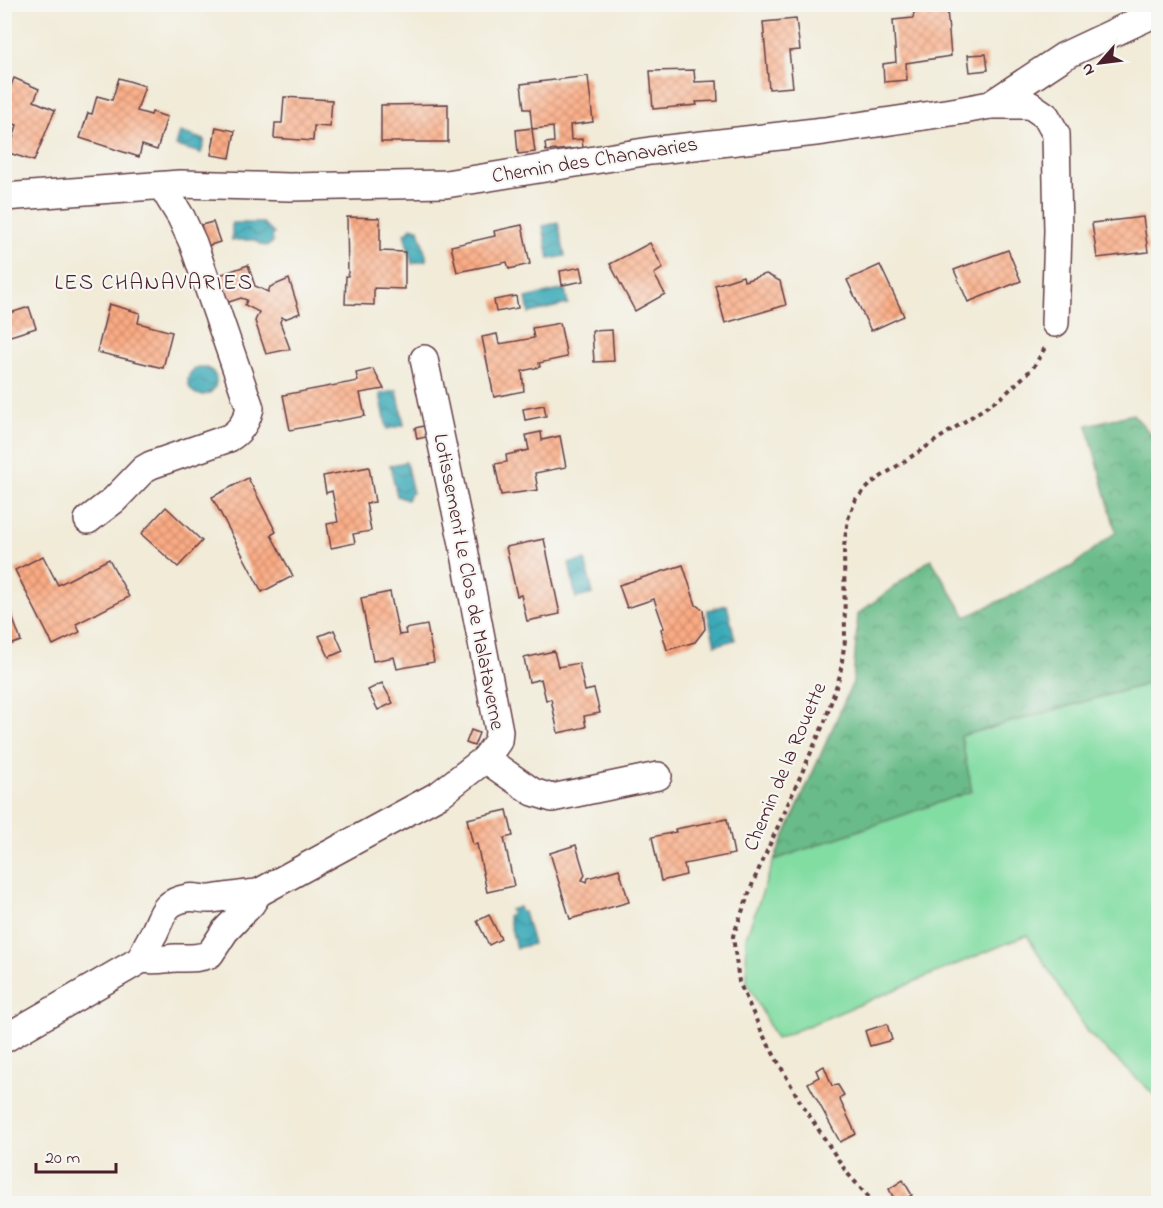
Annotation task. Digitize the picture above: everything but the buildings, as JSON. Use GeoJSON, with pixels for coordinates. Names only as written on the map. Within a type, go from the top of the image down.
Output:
{"type":"FeatureCollection","features":[{"type":"Feature","properties":{"kind":"street","name":"Chemin des Chanavaries"},"geometry":{"type":"LineString","coordinates":[[4,197],[162,186],[290,187],[446,184],[650,151],[824,131],[958,111],[990,105],[1064,56],[1158,12]]}},
{"type":"Feature","properties":{"kind":"street"},"geometry":{"type":"LineString","coordinates":[[990,105],[1030,105],[1046,116],[1056,134],[1058,231],[1055,323]]}},
{"type":"Feature","properties":{"kind":"street"},"geometry":{"type":"LineString","coordinates":[[88,520],[114,500],[144,469],[235,435],[242,428],[250,408],[196,251],[181,217],[162,186]]}},
{"type":"Feature","properties":{"kind":"street","name":"Lotissement Le Clos de Malataverne"},"geometry":{"type":"LineString","coordinates":[[424,359],[464,544],[499,731],[498,741],[485,759],[533,792],[552,798],[658,776]]}},
{"type":"Feature","properties":{"kind":"street"},"geometry":{"type":"LineString","coordinates":[[142,959],[144,948],[161,914],[171,903],[191,897],[209,899],[258,893],[440,794],[485,759]]}},
{"type":"Feature","properties":{"kind":"street"},"geometry":{"type":"LineString","coordinates":[[4,1039],[142,959],[157,962],[176,958],[193,959],[210,954],[225,931],[251,904],[258,893]]}},
{"type":"Feature","properties":{"kind":"path","name":"Chemin de la Rouette"},"geometry":{"type":"LineString","coordinates":[[875,1203],[841,1163],[801,1103],[763,1035],[739,982],[733,936],[754,880],[825,722],[840,675],[845,640],[844,546],[848,519],[856,499],[873,482],[1003,396],[1033,368],[1045,351],[1055,323]]}},
{"type":"Feature","properties":{"kind":"green space"},"geometry":{"type":"Polygon","coordinates":[[[1133,414],[1158,442],[1158,681],[961,736],[972,791],[774,860],[853,682],[858,614],[931,559],[966,617],[1071,567],[1116,532],[1087,425],[1133,414]]]}},
{"type":"Feature","properties":{"kind":"green space"},"geometry":{"type":"Polygon","coordinates":[[[1158,681],[1158,1098],[1087,1032],[1027,935],[776,1039],[747,982],[746,937],[774,860],[971,791],[961,736],[1158,681]]]}},
{"type":"Feature","properties":{"kind":"water"},"geometry":{"type":"Polygon","coordinates":[[[180,132],[205,140],[201,153],[176,146],[180,132]]]}},
{"type":"Feature","properties":{"kind":"water"},"geometry":{"type":"Polygon","coordinates":[[[232,223],[263,223],[274,234],[273,242],[266,246],[255,240],[232,240],[232,223]]]}},
{"type":"Feature","properties":{"kind":"water"},"geometry":{"type":"Polygon","coordinates":[[[558,223],[565,256],[549,259],[543,226],[558,223]]]}},
{"type":"Feature","properties":{"kind":"water"},"geometry":{"type":"Polygon","coordinates":[[[411,227],[419,229],[427,260],[412,264],[404,233],[408,232],[411,227]]]}},
{"type":"Feature","properties":{"kind":"water"},"geometry":{"type":"Polygon","coordinates":[[[565,289],[568,304],[529,313],[526,298],[565,289]]]}},
{"type":"Feature","properties":{"kind":"water"},"geometry":{"type":"Polygon","coordinates":[[[202,367],[212,371],[216,381],[212,391],[202,395],[192,391],[188,381],[192,371],[202,367]]]}},
{"type":"Feature","properties":{"kind":"water"},"geometry":{"type":"Polygon","coordinates":[[[397,390],[404,425],[387,429],[380,394],[397,390]]]}},
{"type":"Feature","properties":{"kind":"water"},"geometry":{"type":"Polygon","coordinates":[[[406,462],[413,493],[410,493],[407,500],[397,496],[390,465],[406,462]]]}},
{"type":"Feature","properties":{"kind":"water"},"geometry":{"type":"Polygon","coordinates":[[[585,560],[593,594],[576,598],[569,563],[585,560]]]}},
{"type":"Feature","properties":{"kind":"water"},"geometry":{"type":"Polygon","coordinates":[[[727,605],[735,640],[715,645],[707,610],[727,605]]]}},
{"type":"Feature","properties":{"kind":"water"},"geometry":{"type":"Polygon","coordinates":[[[519,907],[521,912],[524,912],[533,944],[516,948],[508,916],[512,914],[510,910],[519,907]]]}},
{"type":"Feature","properties":{"kind":"district","name":"LES CHANAVARIES"},"geometry":{"type":"Point","coordinates":[154,284]}}]}
